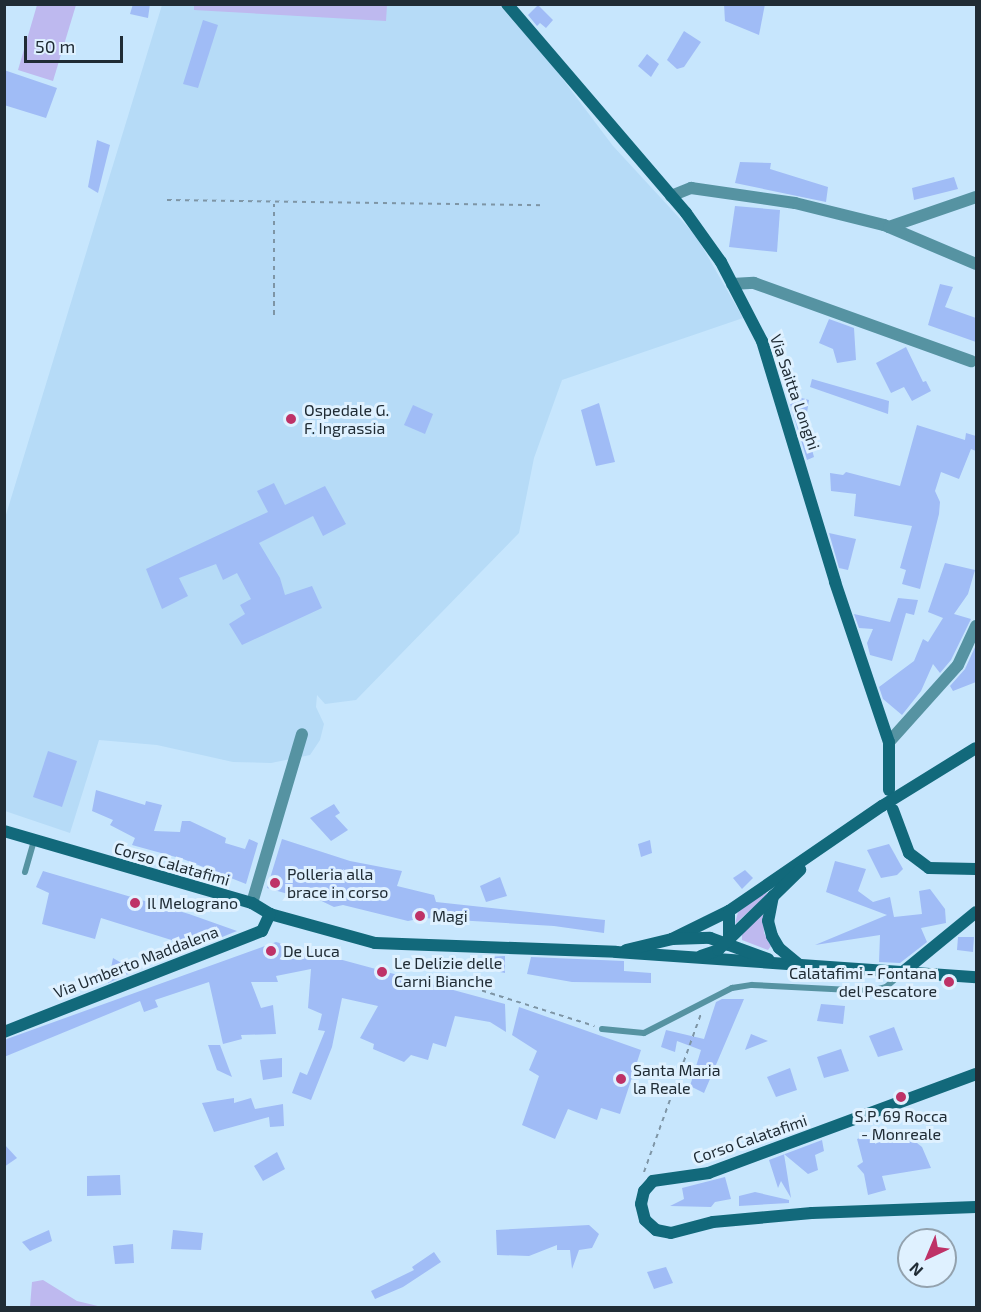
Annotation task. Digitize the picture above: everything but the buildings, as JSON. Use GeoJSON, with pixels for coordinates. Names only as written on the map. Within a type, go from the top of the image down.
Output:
{"type":"FeatureCollection","features":[{"type":"Feature","properties":{"kind":"street","name":"Via Saitta Longhi"},"geometry":{"type":"LineString","coordinates":[[507,4],[671,196],[721,262],[762,341],[835,582],[889,742],[889,790]]}},
{"type":"Feature","properties":{"kind":"street"},"geometry":{"type":"LineString","coordinates":[[671,196],[691,188],[795,203],[889,227],[976,264]]}},
{"type":"Feature","properties":{"kind":"street"},"geometry":{"type":"LineString","coordinates":[[889,227],[976,197]]}},
{"type":"Feature","properties":{"kind":"street"},"geometry":{"type":"LineString","coordinates":[[732,285],[754,283],[971,362]]}},
{"type":"Feature","properties":{"kind":"street"},"geometry":{"type":"LineString","coordinates":[[889,742],[958,665],[976,626]]}},
{"type":"Feature","properties":{"kind":"street"},"geometry":{"type":"LineString","coordinates":[[252,903],[302,734]]}},
{"type":"Feature","properties":{"kind":"street"},"geometry":{"type":"LineString","coordinates":[[616,952],[672,939],[729,911],[820,851],[882,806],[976,748]]}},
{"type":"Feature","properties":{"kind":"street"},"geometry":{"type":"LineString","coordinates":[[893,810],[901,835],[916,858],[929,867],[976,869]]}},
{"type":"Feature","properties":{"kind":"street","name":"Corso Calatafimi"},"geometry":{"type":"LineString","coordinates":[[4,831],[252,903],[270,915],[375,943],[616,952]]}},
{"type":"Feature","properties":{"kind":"street"},"geometry":{"type":"LineString","coordinates":[[685,958],[708,954],[727,941],[774,893],[820,851]]}},
{"type":"Feature","properties":{"kind":"street"},"geometry":{"type":"LineString","coordinates":[[774,893],[768,921],[772,936],[783,952],[800,966]]}},
{"type":"Feature","properties":{"kind":"street"},"geometry":{"type":"LineString","coordinates":[[729,911],[727,941],[742,961]]}},
{"type":"Feature","properties":{"kind":"street"},"geometry":{"type":"LineString","coordinates":[[903,972],[976,912]]}},
{"type":"Feature","properties":{"kind":"street","name":"Via Umberto Maddalena"},"geometry":{"type":"LineString","coordinates":[[4,1032],[262,931],[270,915]]}},
{"type":"Feature","properties":{"kind":"street"},"geometry":{"type":"LineString","coordinates":[[672,939],[727,941],[780,964]]}},
{"type":"Feature","properties":{"kind":"street"},"geometry":{"type":"LineString","coordinates":[[616,952],[976,977]]}},
{"type":"Feature","properties":{"kind":"street","name":"Corso Calatafimi"},"geometry":{"type":"LineString","coordinates":[[976,1074],[710,1173],[653,1181],[644,1191],[641,1204],[645,1220],[656,1230],[671,1233],[713,1222],[812,1213],[976,1207]]}},
{"type":"Feature","properties":{"kind":"lane"},"geometry":{"type":"LineString","coordinates":[[25,872],[34,840]]}},
{"type":"Feature","properties":{"kind":"lane"},"geometry":{"type":"LineString","coordinates":[[602,1029],[644,1034],[732,988],[752,985],[872,991],[886,987],[903,972]]}},
{"type":"Feature","properties":{"kind":"path"},"geometry":{"type":"LineString","coordinates":[[167,200],[274,204],[544,206]]}},
{"type":"Feature","properties":{"kind":"path"},"geometry":{"type":"LineString","coordinates":[[274,204],[274,315]]}},
{"type":"Feature","properties":{"kind":"path"},"geometry":{"type":"LineString","coordinates":[[443,946],[439,977],[602,1029]]}},
{"type":"Feature","properties":{"kind":"path"},"geometry":{"type":"LineString","coordinates":[[643,1173],[699,1023],[703,1002]]}},
{"type":"Feature","properties":{"kind":"shaded area"},"geometry":{"type":"Polygon","coordinates":[[[194,4],[387,5],[386,21],[194,10],[194,4]]]}},
{"type":"Feature","properties":{"kind":"shaded area"},"geometry":{"type":"Polygon","coordinates":[[[37,5],[76,5],[53,81],[18,70],[37,5]]]}},
{"type":"Feature","properties":{"kind":"shaded area","name":"Ospedale G. F. Ingrassia"},"geometry":{"type":"Polygon","coordinates":[[[162,5],[499,5],[549,61],[613,146],[696,236],[743,318],[562,380],[534,458],[519,533],[356,700],[325,704],[317,695],[316,707],[324,724],[320,740],[310,755],[271,763],[233,762],[157,745],[99,740],[70,833],[5,811],[5,518],[162,5]]]}},
{"type":"Feature","properties":{"kind":"shaded area"},"geometry":{"type":"Polygon","coordinates":[[[765,892],[768,894],[735,924],[738,912],[765,892]]]}},
{"type":"Feature","properties":{"kind":"shaded area"},"geometry":{"type":"Polygon","coordinates":[[[763,912],[764,933],[771,946],[768,950],[742,940],[742,934],[763,912]]]}},
{"type":"Feature","properties":{"kind":"shaded area"},"geometry":{"type":"Polygon","coordinates":[[[43,1280],[77,1301],[102,1307],[30,1307],[32,1282],[43,1280]]]}},
{"type":"Feature","properties":{"kind":"place","name":"Ospedale G. F. Ingrassia"},"geometry":{"type":"Point","coordinates":[291,419]}},
{"type":"Feature","properties":{"kind":"place","name":"Polleria alla brace in corso"},"geometry":{"type":"Point","coordinates":[275,883]}},
{"type":"Feature","properties":{"kind":"place","name":"Il Melograno"},"geometry":{"type":"Point","coordinates":[135,903]}},
{"type":"Feature","properties":{"kind":"place","name":"Magi"},"geometry":{"type":"Point","coordinates":[420,916]}},
{"type":"Feature","properties":{"kind":"place","name":"De Luca"},"geometry":{"type":"Point","coordinates":[271,951]}},
{"type":"Feature","properties":{"kind":"place","name":"Le Delizie delle Carni Bianche"},"geometry":{"type":"Point","coordinates":[382,972]}},
{"type":"Feature","properties":{"kind":"place","name":"Calatafimi - Fontana del Pescatore"},"geometry":{"type":"Point","coordinates":[949,982]}},
{"type":"Feature","properties":{"kind":"place","name":"Santa Maria la Reale"},"geometry":{"type":"Point","coordinates":[621,1079]}},
{"type":"Feature","properties":{"kind":"place","name":"S.P. 69 Rocca - Monreale"},"geometry":{"type":"Point","coordinates":[901,1097]}}]}
